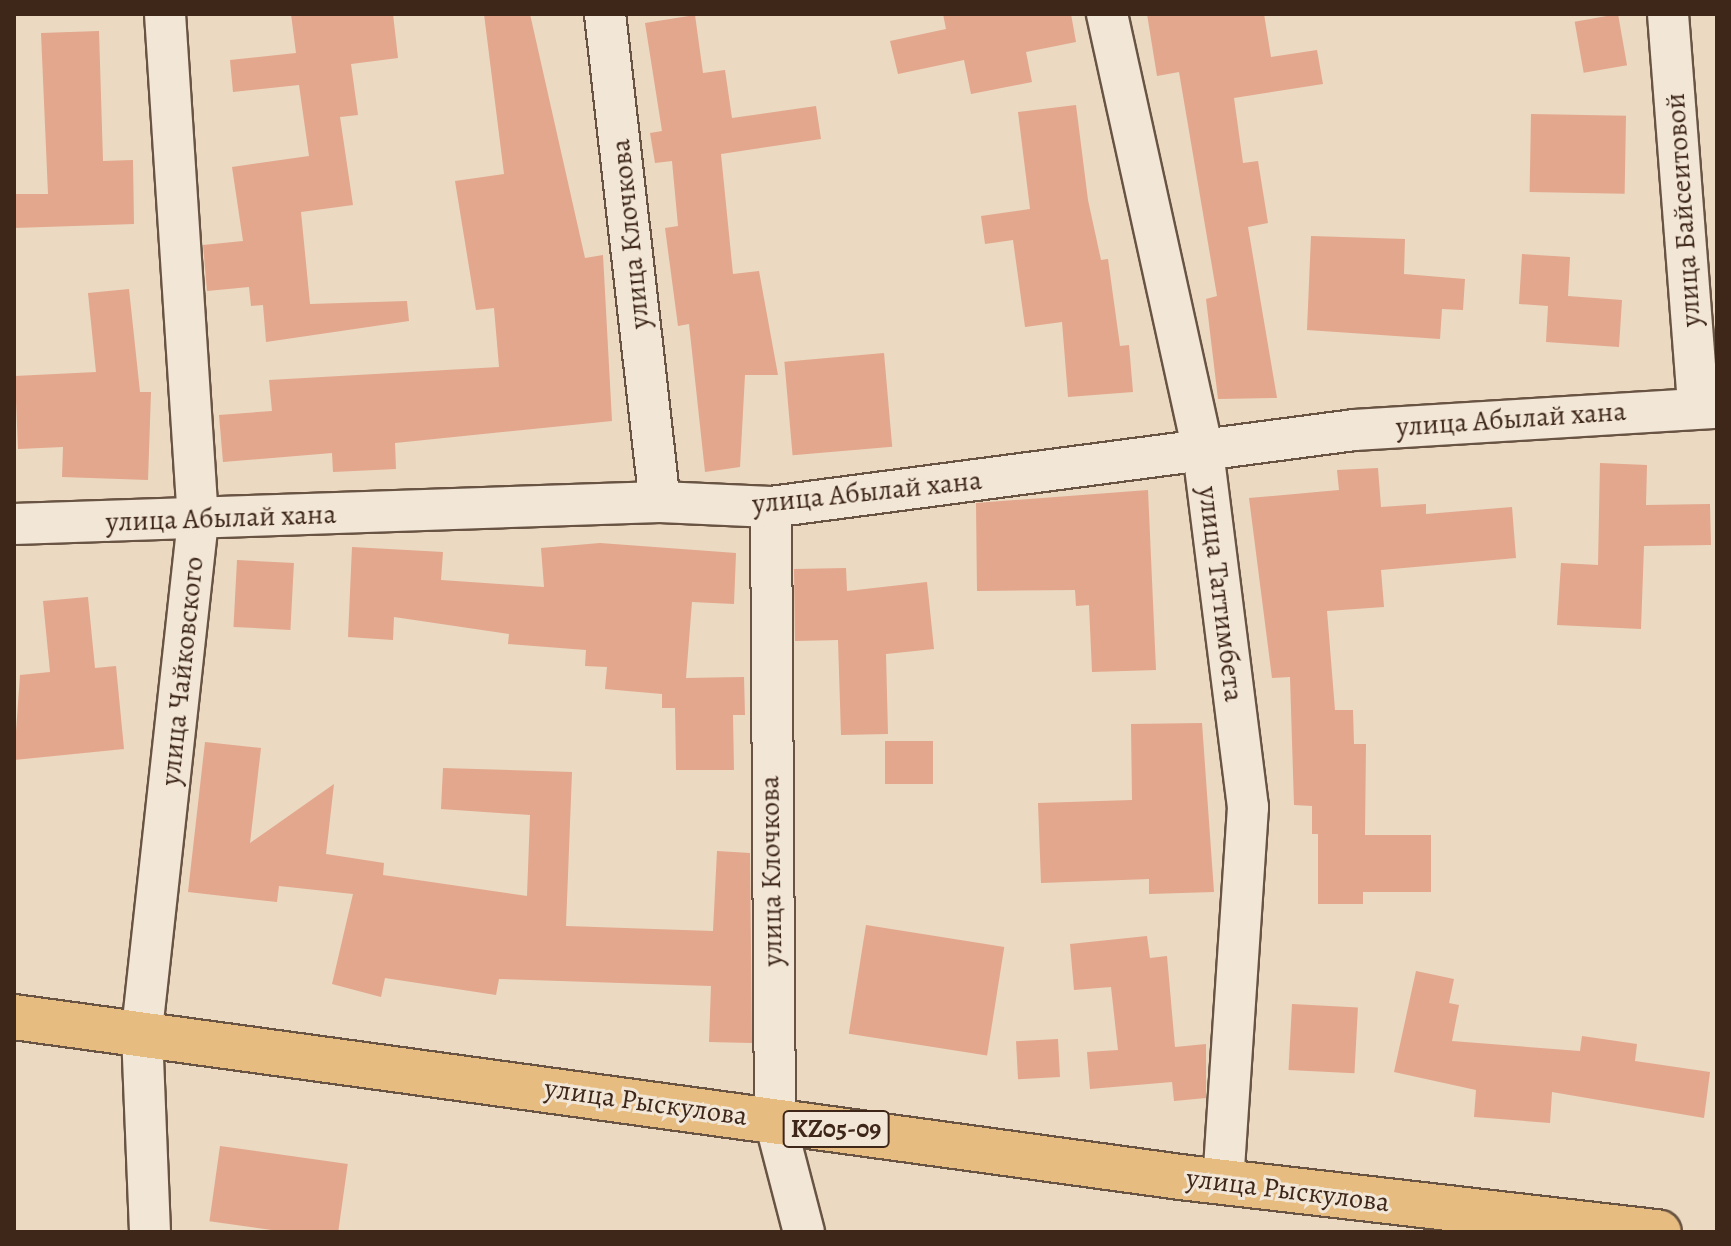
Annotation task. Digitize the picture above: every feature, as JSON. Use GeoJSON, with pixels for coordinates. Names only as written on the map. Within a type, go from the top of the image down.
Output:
{"type":"FeatureCollection","features":[{"type":"Feature","properties":{"kind":"main road","name":"улица Рыскулова"},"geometry":{"type":"LineString","coordinates":[[14,1017],[142,1030],[1223,1182],[1659,1232]]}},
{"type":"Feature","properties":{"kind":"street","name":"улица Чайковского"},"geometry":{"type":"LineString","coordinates":[[150,1232],[142,1030],[198,520],[165,14]]}},
{"type":"Feature","properties":{"kind":"street","name":"улица Клочкова"},"geometry":{"type":"LineString","coordinates":[[605,14],[660,502]]}},
{"type":"Feature","properties":{"kind":"street","name":"улица Таттимбета"},"geometry":{"type":"LineString","coordinates":[[1107,14],[1203,451],[1248,807],[1223,1182]]}},
{"type":"Feature","properties":{"kind":"street","name":"улица Байсеитовой"},"geometry":{"type":"LineString","coordinates":[[1668,14],[1708,407]]}},
{"type":"Feature","properties":{"kind":"street","name":"улица Абылай хана"},"geometry":{"type":"LineString","coordinates":[[14,524],[660,502],[771,507],[1354,430],[1708,407]]}},
{"type":"Feature","properties":{"kind":"street","name":"улица Клочкова"},"geometry":{"type":"LineString","coordinates":[[771,507],[775,1121],[804,1232]]}},
{"type":"Feature","properties":{"kind":"building"},"geometry":{"type":"Polygon","coordinates":[[[291,14],[393,14],[398,58],[351,64],[358,115],[340,117],[353,205],[301,212],[310,304],[407,301],[409,321],[266,342],[263,305],[251,306],[249,287],[207,291],[203,245],[243,241],[232,167],[309,156],[299,85],[233,92],[230,60],[296,53],[291,14]]]}},
{"type":"Feature","properties":{"kind":"building"},"geometry":{"type":"Polygon","coordinates":[[[484,14],[530,14],[585,258],[603,255],[612,421],[395,443],[396,469],[333,472],[332,453],[223,462],[219,415],[272,411],[269,380],[499,367],[494,308],[476,310],[455,181],[504,174],[484,14]]]}},
{"type":"Feature","properties":{"kind":"building"},"geometry":{"type":"Polygon","coordinates":[[[943,14],[1071,14],[1076,42],[1026,52],[1032,82],[971,94],[964,60],[898,74],[890,41],[946,29],[943,14]]]}},
{"type":"Feature","properties":{"kind":"building"},"geometry":{"type":"Polygon","coordinates":[[[1147,14],[1264,14],[1271,57],[1317,50],[1323,84],[1234,98],[1243,163],[1258,161],[1268,223],[1248,227],[1277,398],[1218,399],[1206,299],[1217,296],[1179,72],[1157,76],[1147,14]]]}},
{"type":"Feature","properties":{"kind":"building"},"geometry":{"type":"Polygon","coordinates":[[[1618,14],[1627,65],[1584,73],[1575,22],[1618,14]]]}},
{"type":"Feature","properties":{"kind":"building"},"geometry":{"type":"Polygon","coordinates":[[[695,15],[703,73],[725,70],[732,118],[816,106],[821,139],[721,154],[733,274],[759,271],[778,375],[745,375],[740,467],[705,472],[689,324],[678,326],[665,228],[678,226],[672,161],[655,163],[650,133],[662,131],[645,23],[695,15]]]}},
{"type":"Feature","properties":{"kind":"building"},"geometry":{"type":"Polygon","coordinates":[[[99,31],[103,161],[133,160],[134,224],[14,228],[14,194],[48,194],[41,33],[99,31]]]}},
{"type":"Feature","properties":{"kind":"building"},"geometry":{"type":"Polygon","coordinates":[[[1076,105],[1088,200],[1101,260],[1108,259],[1120,346],[1129,345],[1133,392],[1068,397],[1062,322],[1025,327],[1013,240],[985,244],[981,216],[1030,209],[1018,112],[1076,105]]]}},
{"type":"Feature","properties":{"kind":"building"},"geometry":{"type":"Polygon","coordinates":[[[1531,114],[1626,116],[1625,194],[1530,192],[1531,114]]]}},
{"type":"Feature","properties":{"kind":"building"},"geometry":{"type":"Polygon","coordinates":[[[1311,236],[1405,239],[1404,274],[1465,279],[1463,310],[1442,309],[1440,339],[1307,330],[1311,236]]]}},
{"type":"Feature","properties":{"kind":"building"},"geometry":{"type":"Polygon","coordinates":[[[1522,254],[1570,257],[1568,296],[1622,300],[1619,347],[1546,342],[1548,306],[1519,304],[1522,254]]]}},
{"type":"Feature","properties":{"kind":"building"},"geometry":{"type":"Polygon","coordinates":[[[129,289],[140,392],[151,392],[148,480],[62,477],[63,447],[18,449],[15,376],[96,372],[88,293],[129,289]]]}},
{"type":"Feature","properties":{"kind":"building"},"geometry":{"type":"Polygon","coordinates":[[[884,353],[892,447],[793,455],[784,362],[884,353]]]}},
{"type":"Feature","properties":{"kind":"building"},"geometry":{"type":"Polygon","coordinates":[[[1600,463],[1647,465],[1646,505],[1710,504],[1711,545],[1644,546],[1641,629],[1557,625],[1561,563],[1598,565],[1600,463]]]}},
{"type":"Feature","properties":{"kind":"building"},"geometry":{"type":"Polygon","coordinates":[[[1378,468],[1381,507],[1426,504],[1426,514],[1512,507],[1516,558],[1381,570],[1384,607],[1327,611],[1335,710],[1353,710],[1354,744],[1366,744],[1365,835],[1431,835],[1431,892],[1363,892],[1363,904],[1318,904],[1318,834],[1312,834],[1312,806],[1294,805],[1290,677],[1272,678],[1249,498],[1339,490],[1337,470],[1378,468]]]}},
{"type":"Feature","properties":{"kind":"building"},"geometry":{"type":"Polygon","coordinates":[[[1148,490],[1156,670],[1092,672],[1089,605],[1076,606],[1075,590],[977,591],[976,503],[1148,490]]]}},
{"type":"Feature","properties":{"kind":"building"},"geometry":{"type":"Polygon","coordinates":[[[600,543],[736,553],[734,604],[692,602],[686,678],[744,677],[745,715],[733,715],[734,770],[676,770],[675,708],[662,708],[662,694],[605,689],[607,667],[585,666],[586,650],[508,644],[509,634],[394,617],[393,640],[348,637],[352,547],[443,552],[441,580],[544,587],[541,548],[600,543]]]}},
{"type":"Feature","properties":{"kind":"building"},"geometry":{"type":"Polygon","coordinates":[[[237,560],[294,563],[290,630],[233,627],[237,560]]]}},
{"type":"Feature","properties":{"kind":"building"},"geometry":{"type":"Polygon","coordinates":[[[846,568],[847,591],[927,582],[934,649],[886,654],[888,734],[841,735],[838,640],[795,641],[794,569],[846,568]]]}},
{"type":"Feature","properties":{"kind":"building"},"geometry":{"type":"Polygon","coordinates":[[[88,597],[95,668],[116,666],[124,749],[14,760],[20,675],[50,672],[43,601],[88,597]]]}},
{"type":"Feature","properties":{"kind":"building"},"geometry":{"type":"Polygon","coordinates":[[[1202,723],[1214,892],[1149,894],[1149,879],[1041,883],[1038,803],[1132,800],[1131,724],[1202,723]]]}},
{"type":"Feature","properties":{"kind":"building"},"geometry":{"type":"Polygon","coordinates":[[[885,741],[933,741],[933,784],[885,784],[885,741]]]}},
{"type":"Feature","properties":{"kind":"building"},"geometry":{"type":"Polygon","coordinates":[[[205,742],[261,748],[250,843],[334,784],[326,854],[384,863],[383,875],[527,896],[530,815],[441,809],[443,768],[572,772],[566,926],[713,931],[717,851],[750,853],[752,1043],[709,1042],[711,986],[499,979],[496,995],[385,978],[381,997],[332,984],[353,894],[279,886],[277,902],[188,892],[205,742]]]}},
{"type":"Feature","properties":{"kind":"building"},"geometry":{"type":"Polygon","coordinates":[[[866,925],[1004,947],[987,1056],[849,1034],[866,925]]]}},
{"type":"Feature","properties":{"kind":"building"},"geometry":{"type":"Polygon","coordinates":[[[1147,936],[1150,958],[1167,956],[1175,1047],[1206,1044],[1206,1098],[1174,1101],[1172,1082],[1090,1089],[1087,1052],[1118,1050],[1111,987],[1074,990],[1070,944],[1147,936]]]}},
{"type":"Feature","properties":{"kind":"building"},"geometry":{"type":"Polygon","coordinates":[[[1416,971],[1454,979],[1449,1003],[1459,1005],[1452,1041],[1580,1051],[1582,1036],[1637,1044],[1635,1061],[1710,1072],[1704,1118],[1552,1092],[1550,1123],[1474,1117],[1476,1090],[1394,1072],[1416,971]]]}},
{"type":"Feature","properties":{"kind":"building"},"geometry":{"type":"Polygon","coordinates":[[[1292,1004],[1358,1007],[1354,1073],[1289,1070],[1292,1004]]]}},
{"type":"Feature","properties":{"kind":"building"},"geometry":{"type":"Polygon","coordinates":[[[1058,1039],[1060,1077],[1018,1079],[1016,1041],[1058,1039]]]}},
{"type":"Feature","properties":{"kind":"building"},"geometry":{"type":"Polygon","coordinates":[[[220,1146],[348,1164],[338,1232],[286,1232],[209,1221],[220,1146]]]}}]}
